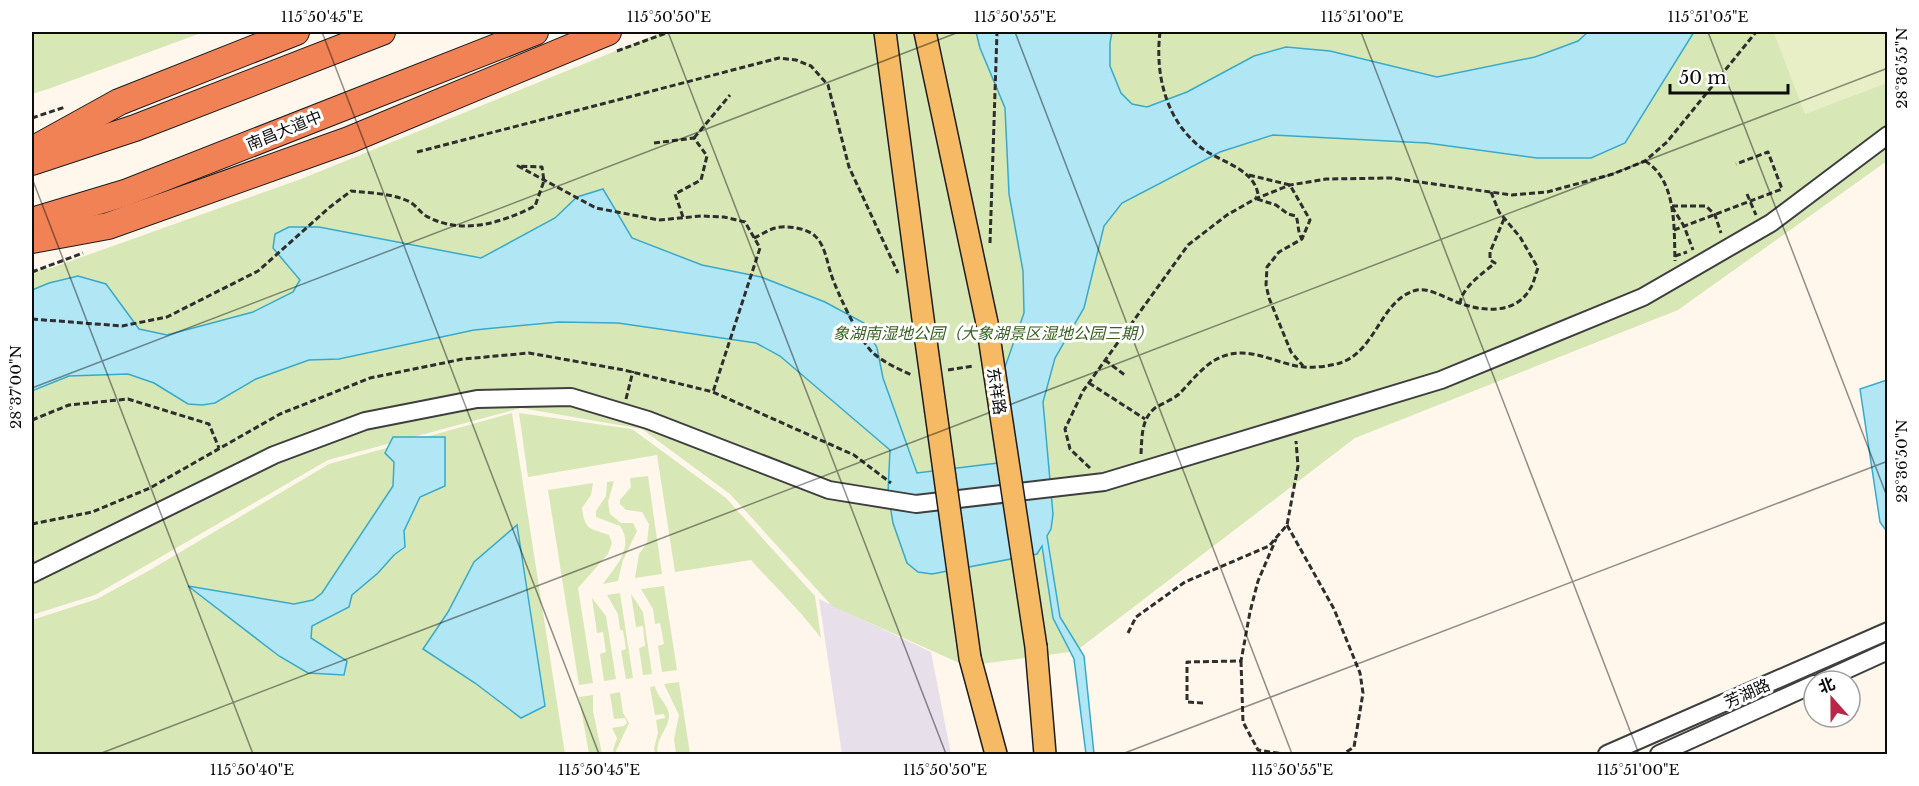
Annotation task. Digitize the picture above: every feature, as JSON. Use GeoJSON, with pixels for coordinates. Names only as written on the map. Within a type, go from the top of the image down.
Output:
{"type":"FeatureCollection","features":[{"type":"Feature","properties":{"kind":"highway"},"geometry":{"type":"LineString","coordinates":[[32,150],[119,102],[296,32]]}},
{"type":"Feature","properties":{"kind":"highway"},"geometry":{"type":"LineString","coordinates":[[32,162],[135,128],[382,32]]}},
{"type":"Feature","properties":{"kind":"highway","name":"南昌大道中"},"geometry":{"type":"LineString","coordinates":[[32,221],[125,193],[535,32]]}},
{"type":"Feature","properties":{"kind":"highway"},"geometry":{"type":"LineString","coordinates":[[32,240],[108,226],[350,140],[608,32]]}},
{"type":"Feature","properties":{"kind":"main road"},"geometry":{"type":"LineString","coordinates":[[873,32],[888,53]]}},
{"type":"Feature","properties":{"kind":"main road"},"geometry":{"type":"LineString","coordinates":[[885,32],[970,658],[996,754]]}},
{"type":"Feature","properties":{"kind":"main road","name":"东祥路"},"geometry":{"type":"LineString","coordinates":[[926,34],[987,323],[1036,647],[1045,754]]}},
{"type":"Feature","properties":{"kind":"street"},"geometry":{"type":"LineString","coordinates":[[32,574],[274,455],[365,421],[477,399],[571,397],[648,420],[829,490],[916,504],[1104,482],[1441,380],[1642,297],[1761,229],[1887,135]]}},
{"type":"Feature","properties":{"kind":"street","name":"芳湖路"},"geometry":{"type":"LineString","coordinates":[[1607,754],[1887,631]]}},
{"type":"Feature","properties":{"kind":"street"},"geometry":{"type":"LineString","coordinates":[[1848,669],[1887,651]]}},
{"type":"Feature","properties":{"kind":"street","name":"芳湖路"},"geometry":{"type":"LineString","coordinates":[[1659,754],[1802,689]]}},
{"type":"Feature","properties":{"kind":"path"},"geometry":{"type":"LineString","coordinates":[[989,253],[997,32]]}},
{"type":"Feature","properties":{"kind":"path"},"geometry":{"type":"LineString","coordinates":[[1160,32],[1158,59],[1161,81],[1172,112],[1185,131],[1199,146],[1249,175],[1290,185],[1310,220],[1302,239],[1279,252],[1267,267],[1266,285],[1284,337],[1291,352],[1304,367]]}},
{"type":"Feature","properties":{"kind":"path"},"geometry":{"type":"LineString","coordinates":[[1104,482],[1070,449],[1065,429],[1072,413],[1089,384],[1188,245],[1227,215],[1255,199],[1290,185],[1326,180],[1391,178],[1512,195],[1547,192],[1584,183],[1645,161],[1667,142],[1756,32]]}},
{"type":"Feature","properties":{"kind":"path"},"geometry":{"type":"LineString","coordinates":[[417,152],[779,58],[796,60],[811,66],[828,85],[849,167],[902,282]]}},
{"type":"Feature","properties":{"kind":"path"},"geometry":{"type":"LineString","coordinates":[[654,143],[694,138],[730,95]]}},
{"type":"Feature","properties":{"kind":"path"},"geometry":{"type":"LineString","coordinates":[[683,218],[675,194],[701,180],[707,156],[694,138]]}},
{"type":"Feature","properties":{"kind":"path"},"geometry":{"type":"LineString","coordinates":[[1674,230],[1782,189],[1768,152],[1736,164]]}},
{"type":"Feature","properties":{"kind":"path"},"geometry":{"type":"LineString","coordinates":[[1645,161],[1655,167],[1663,180],[1671,206],[1675,278]]}},
{"type":"Feature","properties":{"kind":"path"},"geometry":{"type":"LineString","coordinates":[[32,319],[123,326],[167,317],[258,271],[351,191],[382,193],[411,202],[426,217],[455,227],[509,219],[535,206],[544,181],[542,167],[518,166],[544,181],[596,208],[659,220],[724,218],[745,222],[760,248],[713,392]]}},
{"type":"Feature","properties":{"kind":"path"},"geometry":{"type":"LineString","coordinates":[[1249,175],[1256,184],[1258,194],[1255,199]]}},
{"type":"Feature","properties":{"kind":"path"},"geometry":{"type":"LineString","coordinates":[[1139,471],[1145,419],[1155,409],[1176,397],[1214,360],[1245,353],[1263,355],[1304,367],[1341,363],[1370,341],[1393,305],[1406,294],[1420,289],[1481,310],[1500,309],[1516,303],[1530,290],[1538,268],[1520,237],[1499,212],[1491,192]]}},
{"type":"Feature","properties":{"kind":"path"},"geometry":{"type":"LineString","coordinates":[[1748,194],[1761,229]]}},
{"type":"Feature","properties":{"kind":"path"},"geometry":{"type":"LineString","coordinates":[[1255,199],[1275,205],[1288,214],[1296,216],[1299,223],[1298,233],[1302,239]]}},
{"type":"Feature","properties":{"kind":"path"},"geometry":{"type":"LineString","coordinates":[[1671,206],[1706,206],[1715,215],[1726,249]]}},
{"type":"Feature","properties":{"kind":"path"},"geometry":{"type":"LineString","coordinates":[[1671,206],[1684,226],[1699,265]]}},
{"type":"Feature","properties":{"kind":"path"},"geometry":{"type":"LineString","coordinates":[[1460,304],[1460,300],[1478,276],[1495,263],[1490,260],[1490,252],[1504,219]]}},
{"type":"Feature","properties":{"kind":"path"},"geometry":{"type":"LineString","coordinates":[[754,238],[776,228],[799,228],[815,235],[824,249],[832,277],[871,351],[890,365],[912,375],[922,374]]}},
{"type":"Feature","properties":{"kind":"path"},"geometry":{"type":"LineString","coordinates":[[32,524],[92,512],[150,488],[280,414],[370,378],[463,358],[529,353],[633,371],[713,392],[854,455],[891,483]]}},
{"type":"Feature","properties":{"kind":"path"},"geometry":{"type":"LineString","coordinates":[[1106,360],[1126,376]]}},
{"type":"Feature","properties":{"kind":"path"},"geometry":{"type":"LineString","coordinates":[[942,371],[972,366]]}},
{"type":"Feature","properties":{"kind":"path"},"geometry":{"type":"LineString","coordinates":[[623,412],[633,371]]}},
{"type":"Feature","properties":{"kind":"path"},"geometry":{"type":"LineString","coordinates":[[1089,384],[1145,419]]}},
{"type":"Feature","properties":{"kind":"path"},"geometry":{"type":"LineString","coordinates":[[32,420],[69,405],[128,399],[209,424],[219,448]]}},
{"type":"Feature","properties":{"kind":"path"},"geometry":{"type":"LineString","coordinates":[[1128,633],[1136,616],[1185,582],[1269,546],[1287,525],[1298,466],[1295,424]]}},
{"type":"Feature","properties":{"kind":"path"},"geometry":{"type":"LineString","coordinates":[[1287,525],[1334,609],[1360,673],[1364,693],[1354,747],[1343,754]]}},
{"type":"Feature","properties":{"kind":"path"},"geometry":{"type":"LineString","coordinates":[[1278,535],[1258,581],[1241,661],[1243,722],[1258,750],[1283,754]]}},
{"type":"Feature","properties":{"kind":"path"},"geometry":{"type":"LineString","coordinates":[[1203,703],[1186,702],[1187,662],[1241,661]]}},
{"type":"Feature","properties":{"kind":"shaded area"},"geometry":{"type":"Polygon","coordinates":[[[819,599],[931,652],[951,754],[842,754],[819,599]]]}},
{"type":"Feature","properties":{"kind":"green space"},"geometry":{"type":"Polygon","coordinates":[[[32,32],[204,32],[32,94],[32,32]]]}},
{"type":"Feature","properties":{"kind":"green space","name":"象湖南湿地公园（大象湖景区湿地公园三期）"},"geometry":{"type":"Polygon","coordinates":[[[662,32],[1887,32],[1887,161],[1678,310],[1355,438],[1076,651],[966,666],[832,606],[730,494],[642,429],[521,408],[328,460],[95,595],[32,615],[32,271],[51,268],[301,179],[662,32]]]}},
{"type":"Feature","properties":{"kind":"green space"},"geometry":{"type":"Polygon","coordinates":[[[1887,32],[1887,83],[1805,114],[1774,33],[1887,32]]]}},
{"type":"Feature","properties":{"kind":"green space"},"geometry":{"type":"Polygon","coordinates":[[[512,413],[565,754],[32,754],[32,620],[97,599],[329,464],[512,413]]]}},
{"type":"Feature","properties":{"kind":"green space"},"geometry":{"type":"Polygon","coordinates":[[[519,413],[632,429],[726,498],[815,596],[821,638],[751,560],[675,572],[657,455],[528,477],[519,413]]]}},
{"type":"Feature","properties":{"kind":"green space"},"geometry":{"type":"Polygon","coordinates":[[[648,476],[662,574],[635,578],[639,554],[647,543],[649,524],[642,512],[626,510],[620,504],[620,500],[631,487],[630,478],[648,476]]]}},
{"type":"Feature","properties":{"kind":"green space"},"geometry":{"type":"Polygon","coordinates":[[[614,481],[608,502],[610,514],[621,523],[633,523],[637,531],[623,560],[618,581],[603,584],[618,564],[625,542],[620,526],[596,517],[596,511],[606,496],[607,482],[614,481]]]}},
{"type":"Feature","properties":{"kind":"green space"},"geometry":{"type":"Polygon","coordinates":[[[593,483],[591,495],[582,508],[585,521],[590,528],[609,535],[612,543],[608,554],[578,588],[593,683],[579,685],[548,490],[593,483]]]}},
{"type":"Feature","properties":{"kind":"green space"},"geometry":{"type":"Polygon","coordinates":[[[664,586],[677,670],[662,672],[658,646],[664,644],[660,623],[655,624],[653,609],[641,589],[664,586]]]}},
{"type":"Feature","properties":{"kind":"green space"},"geometry":{"type":"Polygon","coordinates":[[[620,593],[633,678],[626,679],[621,651],[626,649],[623,630],[620,630],[618,614],[607,595],[620,593]]]}},
{"type":"Feature","properties":{"kind":"green space"},"geometry":{"type":"Polygon","coordinates":[[[631,594],[643,612],[652,674],[643,675],[639,648],[645,646],[643,626],[636,627],[631,594]]]}},
{"type":"Feature","properties":{"kind":"green space"},"geometry":{"type":"Polygon","coordinates":[[[592,598],[606,616],[616,679],[604,681],[600,654],[606,652],[603,632],[597,633],[592,598]]]}},
{"type":"Feature","properties":{"kind":"green space"},"geometry":{"type":"Polygon","coordinates":[[[679,682],[690,754],[676,754],[674,739],[679,715],[664,684],[679,682]]]}},
{"type":"Feature","properties":{"kind":"green space"},"geometry":{"type":"Polygon","coordinates":[[[655,686],[669,713],[666,727],[658,744],[658,754],[655,754],[654,748],[658,733],[656,720],[665,718],[664,714],[655,715],[650,687],[655,686]]]}},
{"type":"Feature","properties":{"kind":"green space"},"geometry":{"type":"Polygon","coordinates":[[[620,692],[623,713],[629,723],[616,751],[617,754],[614,754],[617,738],[612,728],[624,726],[627,723],[625,718],[614,719],[610,694],[620,692]]]}},
{"type":"Feature","properties":{"kind":"green space"},"geometry":{"type":"Polygon","coordinates":[[[593,695],[593,711],[602,754],[589,754],[579,697],[593,695]]]}},
{"type":"Feature","properties":{"kind":"water"},"geometry":{"type":"Polygon","coordinates":[[[976,32],[1112,32],[1110,66],[1121,93],[1132,104],[1147,107],[1187,92],[1254,56],[1286,47],[1330,51],[1437,77],[1535,57],[1578,41],[1588,32],[1694,32],[1625,143],[1591,158],[1537,158],[1427,143],[1273,135],[1220,152],[1122,203],[1104,226],[1084,308],[1055,358],[1043,402],[1053,514],[1051,529],[1047,536],[1060,617],[1084,656],[1094,754],[1086,754],[1074,659],[1053,618],[1042,546],[1037,554],[932,574],[918,572],[907,563],[893,523],[888,493],[890,450],[780,356],[756,343],[618,323],[559,322],[474,330],[339,359],[309,360],[256,379],[215,403],[202,405],[188,404],[154,383],[128,374],[69,376],[32,391],[32,290],[49,283],[78,276],[106,284],[139,329],[167,335],[253,312],[293,292],[300,280],[273,248],[275,234],[289,227],[319,227],[481,258],[555,218],[577,197],[603,189],[632,238],[702,265],[761,277],[825,302],[864,323],[877,348],[883,378],[917,473],[1014,461],[1005,367],[1024,313],[1023,271],[1009,194],[1005,108],[980,48],[976,32]]]}},
{"type":"Feature","properties":{"kind":"water"},"geometry":{"type":"Polygon","coordinates":[[[1888,380],[1887,532],[1880,522],[1860,389],[1888,380]]]}},
{"type":"Feature","properties":{"kind":"water"},"geometry":{"type":"Polygon","coordinates":[[[393,437],[445,437],[445,486],[420,497],[404,531],[405,547],[352,595],[349,607],[312,626],[311,638],[347,661],[344,675],[308,673],[279,656],[188,586],[294,604],[313,600],[322,593],[393,486],[394,462],[385,453],[393,437]]]}},
{"type":"Feature","properties":{"kind":"water"},"geometry":{"type":"Polygon","coordinates":[[[517,525],[545,706],[521,718],[475,683],[423,649],[448,612],[474,562],[517,525]]]}}]}
